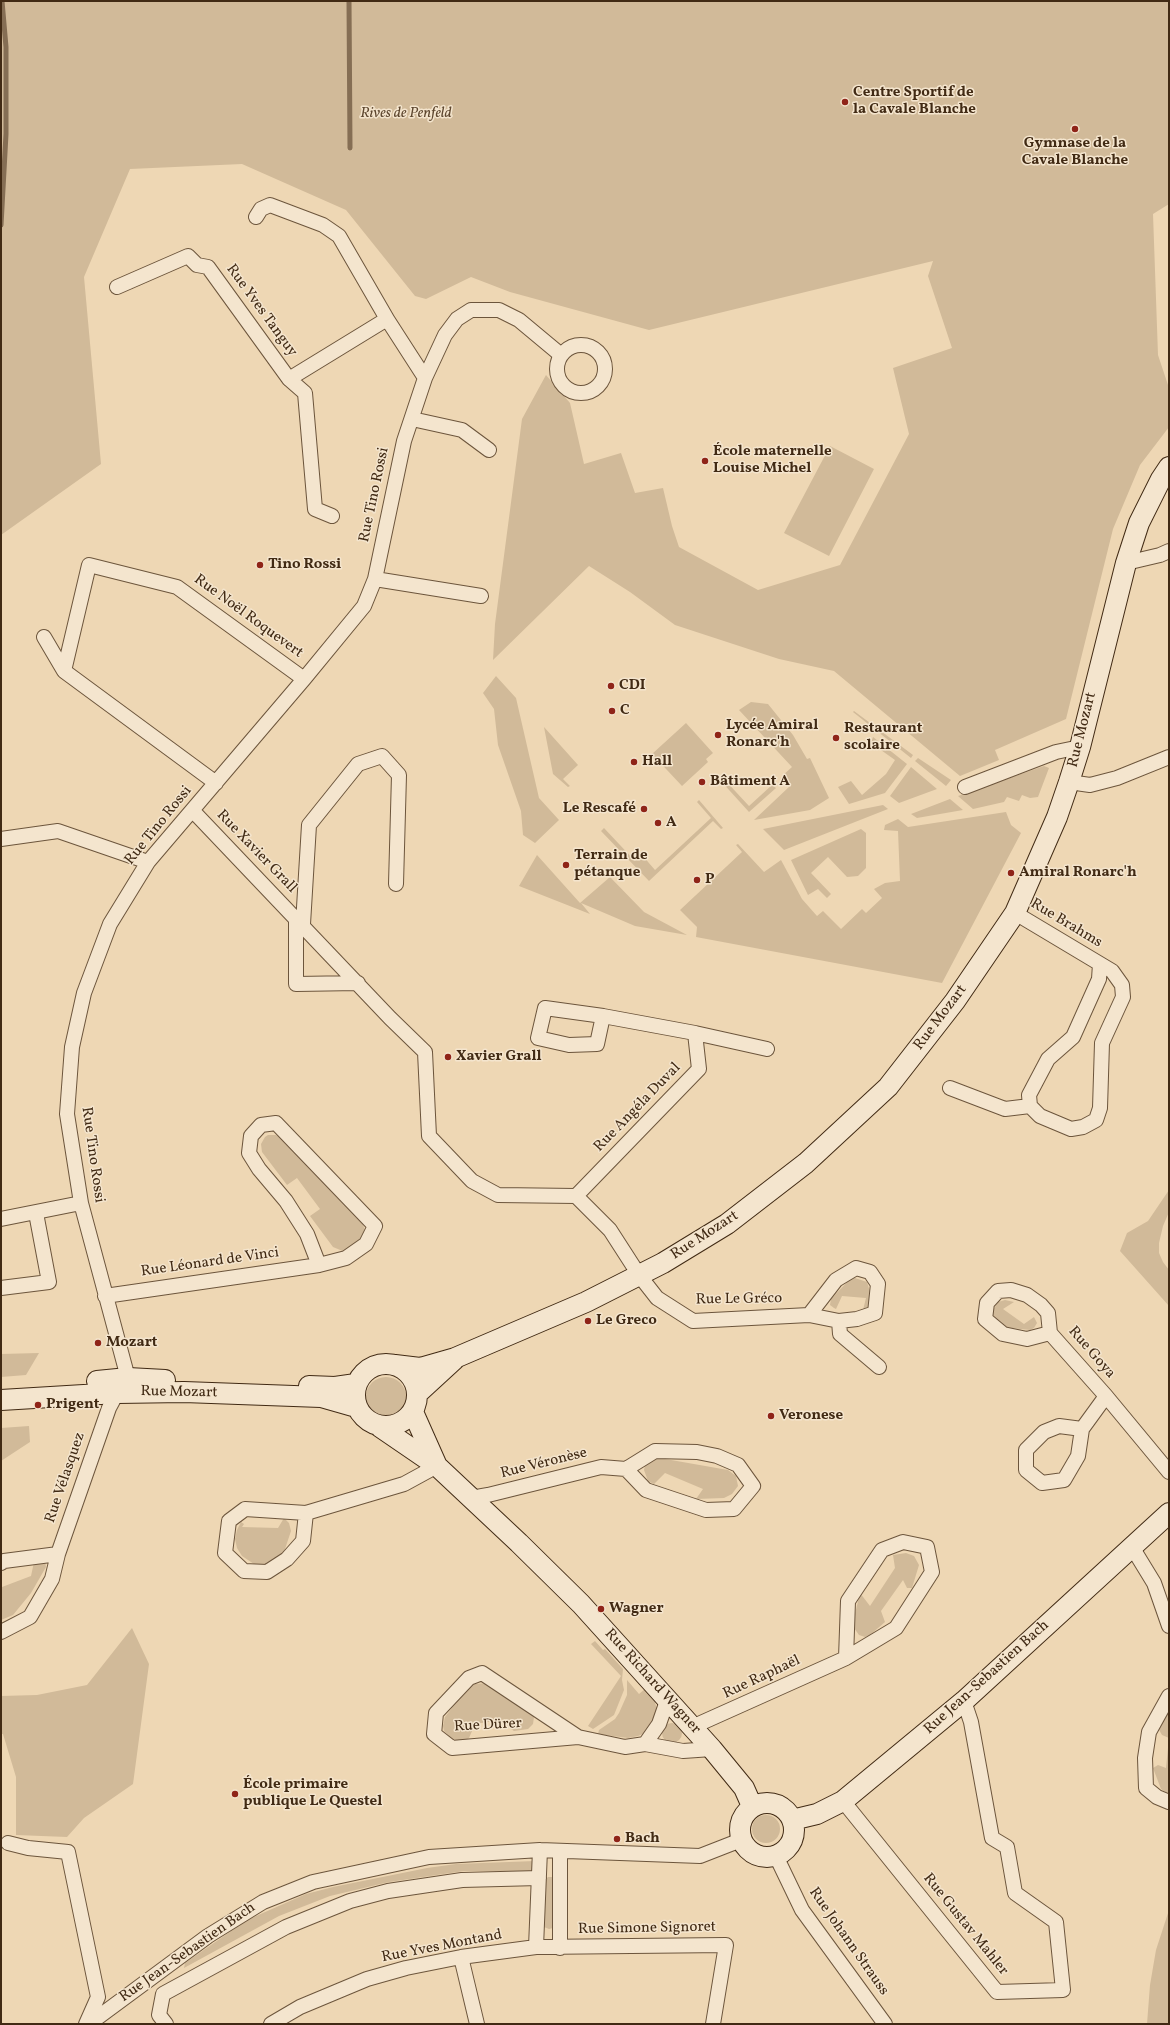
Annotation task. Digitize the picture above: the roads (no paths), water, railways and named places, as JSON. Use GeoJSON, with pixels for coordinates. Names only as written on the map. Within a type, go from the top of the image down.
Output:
{"type":"FeatureCollection","features":[{"type":"Feature","properties":{"kind":"street"},"geometry":{"type":"LineString","coordinates":[[256,216],[261,209],[270,205],[323,225],[339,236],[387,319],[425,378]]}},
{"type":"Feature","properties":{"kind":"street","name":"Rue Yves Tanguy"},"geometry":{"type":"LineString","coordinates":[[117,287],[188,256],[197,265],[208,267],[289,379],[305,393],[315,509],[332,516]]}},
{"type":"Feature","properties":{"kind":"street","name":"Rue Tino Rossi"},"geometry":{"type":"LineString","coordinates":[[123,1385],[105,1296],[81,1203],[67,1114],[72,1047],[84,993],[104,938],[110,924],[148,862],[304,679],[364,606],[375,579],[404,441],[425,378],[445,335],[457,319],[471,310],[499,310],[519,320],[561,355]]}},
{"type":"Feature","properties":{"kind":"street","name":"Rue Yves Tanguy"},"geometry":{"type":"LineString","coordinates":[[289,379],[387,319]]}},
{"type":"Feature","properties":{"kind":"street"},"geometry":{"type":"LineString","coordinates":[[412,419],[462,430],[489,450]]}},
{"type":"Feature","properties":{"kind":"street","name":"Rue Mozart"},"geometry":{"type":"LineString","coordinates":[[396,1366],[420,1368],[455,1358],[586,1302],[663,1263],[733,1220],[806,1164],[888,1087],[955,1001],[1015,913],[1057,817],[1069,782],[1080,747],[1126,563],[1139,523],[1161,478],[1169,467]]}},
{"type":"Feature","properties":{"kind":"street"},"geometry":{"type":"LineString","coordinates":[[1126,563],[1160,555],[1169,550]]}},
{"type":"Feature","properties":{"kind":"street","name":"Rue Noël Roquevert"},"geometry":{"type":"LineString","coordinates":[[64,671],[89,565],[177,587],[304,679]]}},
{"type":"Feature","properties":{"kind":"street"},"geometry":{"type":"LineString","coordinates":[[375,579],[480,596]]}},
{"type":"Feature","properties":{"kind":"street"},"geometry":{"type":"LineString","coordinates":[[44,637],[64,671],[216,783]]}},
{"type":"Feature","properties":{"kind":"street"},"geometry":{"type":"LineString","coordinates":[[965,787],[1056,752],[1080,747]]}},
{"type":"Feature","properties":{"kind":"street"},"geometry":{"type":"LineString","coordinates":[[299,921],[309,825],[358,764],[382,756],[399,775],[396,884]]}},
{"type":"Feature","properties":{"kind":"street"},"geometry":{"type":"LineString","coordinates":[[1069,782],[1090,784],[1097,783],[1117,778],[1169,757]]}},
{"type":"Feature","properties":{"kind":"street","name":"Rue Xavier Grall"},"geometry":{"type":"LineString","coordinates":[[192,811],[425,1052],[430,1136],[472,1181],[498,1195],[576,1196]]}},
{"type":"Feature","properties":{"kind":"street"},"geometry":{"type":"LineString","coordinates":[[1,839],[58,831],[148,862]]}},
{"type":"Feature","properties":{"kind":"street","name":"Rue Brahms"},"geometry":{"type":"LineString","coordinates":[[1015,913],[1112,971],[1122,985],[1123,997],[1102,1043],[1100,1108],[1096,1120],[1083,1127],[1070,1129],[1040,1116],[1030,1106],[1029,1095],[1048,1059],[1074,1037],[1099,978],[1100,964]]}},
{"type":"Feature","properties":{"kind":"street","name":"Rue Xavier Grall"},"geometry":{"type":"LineString","coordinates":[[299,921],[296,984],[358,983]]}},
{"type":"Feature","properties":{"kind":"street"},"geometry":{"type":"LineString","coordinates":[[603,1016],[596,1044],[569,1045],[538,1038],[545,1008],[603,1016],[695,1033],[767,1049]]}},
{"type":"Feature","properties":{"kind":"street","name":"Rue Angéla Duval"},"geometry":{"type":"LineString","coordinates":[[576,1196],[699,1069],[695,1033]]}},
{"type":"Feature","properties":{"kind":"street"},"geometry":{"type":"LineString","coordinates":[[950,1088],[1005,1109],[1030,1106]]}},
{"type":"Feature","properties":{"kind":"street","name":"Rue Léonard de Vinci"},"geometry":{"type":"LineString","coordinates":[[105,1296],[319,1265],[346,1258],[366,1244],[376,1226],[276,1123],[261,1126],[251,1136],[249,1153],[259,1169],[286,1200],[303,1228],[319,1265]]}},
{"type":"Feature","properties":{"kind":"street"},"geometry":{"type":"LineString","coordinates":[[576,1196],[610,1230],[639,1275]]}},
{"type":"Feature","properties":{"kind":"street"},"geometry":{"type":"LineString","coordinates":[[1,1219],[81,1203]]}},
{"type":"Feature","properties":{"kind":"street"},"geometry":{"type":"LineString","coordinates":[[1,1288],[49,1282],[36,1213]]}},
{"type":"Feature","properties":{"kind":"street","name":"Rue Le Gréco"},"geometry":{"type":"LineString","coordinates":[[639,1275],[657,1298],[693,1321],[809,1315],[839,1321],[857,1319],[874,1313],[878,1284],[870,1272],[856,1268],[836,1280],[809,1315]]}},
{"type":"Feature","properties":{"kind":"street","name":"Rue Goya"},"geometry":{"type":"LineString","coordinates":[[1050,1333],[1027,1339],[1003,1334],[985,1319],[987,1303],[998,1291],[1011,1290],[1027,1295],[1041,1305],[1048,1313],[1050,1333],[1106,1396],[1169,1472]]}},
{"type":"Feature","properties":{"kind":"street"},"geometry":{"type":"LineString","coordinates":[[839,1321],[840,1334],[879,1367]]}},
{"type":"Feature","properties":{"kind":"street","name":"Rue Mozart"},"geometry":{"type":"LineString","coordinates":[[415,1403],[455,1358]]}},
{"type":"Feature","properties":{"kind":"street"},"geometry":{"type":"LineString","coordinates":[[377,1365],[396,1366],[407,1372],[414,1382],[415,1403],[400,1424],[380,1427],[370,1423],[362,1416],[356,1407],[354,1396],[356,1384],[368,1370],[377,1365]]}},
{"type":"Feature","properties":{"kind":"street","name":"Rue Mozart"},"geometry":{"type":"LineString","coordinates":[[1,1388],[123,1385],[335,1387],[356,1384]]}},
{"type":"Feature","properties":{"kind":"street","name":"Rue Mozart"},"geometry":{"type":"LineString","coordinates":[[1,1400],[123,1385],[184,1392],[322,1397],[356,1407]]}},
{"type":"Feature","properties":{"kind":"street","name":"Rue Vélasquez"},"geometry":{"type":"LineString","coordinates":[[1,1632],[30,1617],[52,1579],[58,1554],[107,1414],[123,1385]]}},
{"type":"Feature","properties":{"kind":"street","name":"Rue Goya"},"geometry":{"type":"LineString","coordinates":[[1082,1429],[1059,1426],[1044,1432],[1026,1450],[1026,1470],[1042,1483],[1064,1480],[1078,1456],[1082,1429],[1106,1396]]}},
{"type":"Feature","properties":{"kind":"street","name":"Rue Richard Wagner"},"geometry":{"type":"LineString","coordinates":[[415,1403],[437,1466]]}},
{"type":"Feature","properties":{"kind":"street","name":"Rue Richard Wagner"},"geometry":{"type":"LineString","coordinates":[[380,1427],[437,1466],[581,1604],[712,1749],[744,1788],[752,1806]]}},
{"type":"Feature","properties":{"kind":"street"},"geometry":{"type":"LineString","coordinates":[[655,1451],[697,1452],[717,1456],[738,1465],[753,1486],[734,1508],[706,1510],[646,1490],[626,1469],[655,1451]]}},
{"type":"Feature","properties":{"kind":"street"},"geometry":{"type":"LineString","coordinates":[[306,1513],[303,1541],[287,1559],[267,1572],[244,1572],[225,1553],[229,1521],[245,1509],[306,1513],[404,1484],[437,1466]]}},
{"type":"Feature","properties":{"kind":"street","name":"Rue Véronèse"},"geometry":{"type":"LineString","coordinates":[[471,1498],[601,1467],[626,1469]]}},
{"type":"Feature","properties":{"kind":"street","name":"Rue Jean-Sebastien Bach"},"geometry":{"type":"LineString","coordinates":[[792,1820],[817,1814],[843,1801],[964,1701],[1169,1513]]}},
{"type":"Feature","properties":{"kind":"street","name":"Rue Raphaël"},"geometry":{"type":"LineString","coordinates":[[692,1727],[846,1658],[896,1628],[932,1572],[927,1547],[902,1542],[882,1550],[848,1601],[846,1658]]}},
{"type":"Feature","properties":{"kind":"street"},"geometry":{"type":"LineString","coordinates":[[1132,1547],[1154,1583],[1169,1626]]}},
{"type":"Feature","properties":{"kind":"street"},"geometry":{"type":"LineString","coordinates":[[1,1563],[4,1561],[58,1554]]}},
{"type":"Feature","properties":{"kind":"street","name":"Rue Dürer"},"geometry":{"type":"LineString","coordinates":[[578,1737],[482,1673],[469,1678],[436,1713],[434,1734],[452,1748],[578,1737],[625,1747],[645,1744],[683,1751],[712,1749]]}},
{"type":"Feature","properties":{"kind":"street"},"geometry":{"type":"LineString","coordinates":[[1169,1696],[1149,1732],[1145,1758],[1146,1788],[1157,1797],[1169,1802]]}},
{"type":"Feature","properties":{"kind":"street"},"geometry":{"type":"LineString","coordinates":[[645,1744],[659,1724],[667,1700]]}},
{"type":"Feature","properties":{"kind":"street","name":"Rue Gustav Mahler"},"geometry":{"type":"LineString","coordinates":[[843,1801],[997,1992],[1063,1990],[1056,1922],[1015,1893],[1007,1847],[992,1838],[971,1722],[964,1701]]}},
{"type":"Feature","properties":{"kind":"street"},"geometry":{"type":"LineString","coordinates":[[761,1803],[775,1804],[787,1812],[792,1820],[793,1837],[789,1845],[776,1856],[759,1856],[746,1847],[741,1840],[739,1828],[741,1821],[752,1806],[761,1803]]}},
{"type":"Feature","properties":{"kind":"street","name":"Rue Jean-Sebastien Bach"},"geometry":{"type":"LineString","coordinates":[[87,2024],[208,1936],[262,1902],[313,1882],[429,1857],[540,1850],[700,1856],[741,1840]]}},
{"type":"Feature","properties":{"kind":"street"},"geometry":{"type":"LineString","coordinates":[[8,1843],[28,1848],[68,1852],[98,1997],[87,2024]]}},
{"type":"Feature","properties":{"kind":"street"},"geometry":{"type":"LineString","coordinates":[[536,1948],[540,1850]]}},
{"type":"Feature","properties":{"kind":"street","name":"Rue Simone Signoret"},"geometry":{"type":"LineString","coordinates":[[560,1851],[560,1948]]}},
{"type":"Feature","properties":{"kind":"street","name":"Rue Johann Strauss"},"geometry":{"type":"LineString","coordinates":[[776,1856],[802,1910],[885,2024]]}},
{"type":"Feature","properties":{"kind":"street"},"geometry":{"type":"LineString","coordinates":[[166,2024],[159,2015],[163,1994],[286,1927],[350,1901],[388,1891],[462,1880],[539,1878]]}},
{"type":"Feature","properties":{"kind":"street","name":"Rue Simone Signoret"},"geometry":{"type":"LineString","coordinates":[[536,1948],[726,1945],[713,2024]]}},
{"type":"Feature","properties":{"kind":"street","name":"Rue Yves Montand"},"geometry":{"type":"LineString","coordinates":[[271,2024],[300,2007],[367,1979],[406,1968],[461,1958],[536,1948]]}},
{"type":"Feature","properties":{"kind":"street"},"geometry":{"type":"LineString","coordinates":[[461,1958],[477,2024]]}},
{"type":"Feature","properties":{"kind":"waterway"},"geometry":{"type":"LineString","coordinates":[[1,225],[6,134],[6,47],[2,1]]}},
{"type":"Feature","properties":{"kind":"waterway"},"geometry":{"type":"LineString","coordinates":[[349,1],[350,148]]}},
{"type":"Feature","properties":{"kind":"place","name":"Centre Sportif de la Cavale Blanche"},"geometry":{"type":"Point","coordinates":[845,102]}},
{"type":"Feature","properties":{"kind":"place","name":"Gymnase de la Cavale Blanche"},"geometry":{"type":"Point","coordinates":[1075,129]}},
{"type":"Feature","properties":{"kind":"place","name":"École maternelle Louise Michel"},"geometry":{"type":"Point","coordinates":[705,461]}},
{"type":"Feature","properties":{"kind":"place","name":"Tino Rossi"},"geometry":{"type":"Point","coordinates":[260,565]}},
{"type":"Feature","properties":{"kind":"place","name":"CDI"},"geometry":{"type":"Point","coordinates":[611,686]}},
{"type":"Feature","properties":{"kind":"place","name":"C"},"geometry":{"type":"Point","coordinates":[612,711]}},
{"type":"Feature","properties":{"kind":"place","name":"Lycée Amiral Ronarc'h"},"geometry":{"type":"Point","coordinates":[718,735]}},
{"type":"Feature","properties":{"kind":"place","name":"Restaurant scolaire"},"geometry":{"type":"Point","coordinates":[836,738]}},
{"type":"Feature","properties":{"kind":"place","name":"Hall"},"geometry":{"type":"Point","coordinates":[634,762]}},
{"type":"Feature","properties":{"kind":"place","name":"Bâtiment A"},"geometry":{"type":"Point","coordinates":[702,782]}},
{"type":"Feature","properties":{"kind":"place","name":"Le Rescafé"},"geometry":{"type":"Point","coordinates":[644,809]}},
{"type":"Feature","properties":{"kind":"place","name":"A"},"geometry":{"type":"Point","coordinates":[658,823]}},
{"type":"Feature","properties":{"kind":"place","name":"Terrain de pétanque"},"geometry":{"type":"Point","coordinates":[566,865]}},
{"type":"Feature","properties":{"kind":"place","name":"Amiral Ronarc'h"},"geometry":{"type":"Point","coordinates":[1011,873]}},
{"type":"Feature","properties":{"kind":"place","name":"P"},"geometry":{"type":"Point","coordinates":[697,880]}},
{"type":"Feature","properties":{"kind":"place","name":"Xavier Grall"},"geometry":{"type":"Point","coordinates":[448,1057]}},
{"type":"Feature","properties":{"kind":"place","name":"Le Greco"},"geometry":{"type":"Point","coordinates":[588,1321]}},
{"type":"Feature","properties":{"kind":"place","name":"Mozart"},"geometry":{"type":"Point","coordinates":[98,1343]}},
{"type":"Feature","properties":{"kind":"place","name":"Prigent"},"geometry":{"type":"Point","coordinates":[38,1405]}},
{"type":"Feature","properties":{"kind":"place","name":"Veronese"},"geometry":{"type":"Point","coordinates":[771,1416]}},
{"type":"Feature","properties":{"kind":"place","name":"Wagner"},"geometry":{"type":"Point","coordinates":[601,1609]}},
{"type":"Feature","properties":{"kind":"place","name":"École primaire publique Le Questel"},"geometry":{"type":"Point","coordinates":[235,1794]}},
{"type":"Feature","properties":{"kind":"place","name":"Bach"},"geometry":{"type":"Point","coordinates":[617,1839]}},
{"type":"Feature","properties":{"kind":"park label","name":"Rives de Penfeld"},"geometry":{"type":"Point","coordinates":[406,114]}}]}
